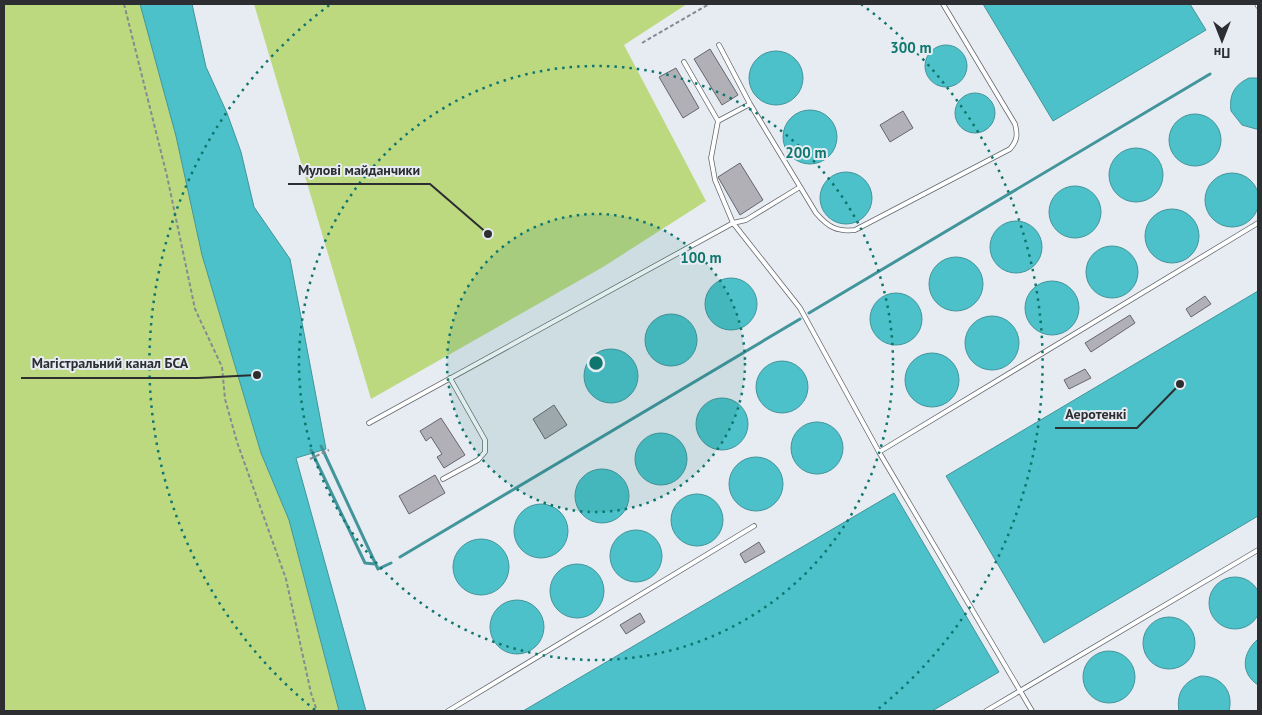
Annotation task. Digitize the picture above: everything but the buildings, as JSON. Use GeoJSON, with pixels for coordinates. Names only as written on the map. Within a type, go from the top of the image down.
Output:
{"type":"FeatureCollection","features":[{"type":"Feature","properties":{"kind":"lane"},"geometry":{"type":"LineString","coordinates":[[719,44],[750,104],[816,213],[827,225],[841,231],[855,230],[1010,149],[1016,142],[1018,133],[1015,124],[943,4]]}},
{"type":"Feature","properties":{"kind":"lane"},"geometry":{"type":"LineString","coordinates":[[684,62],[718,121],[711,158],[715,180],[733,223],[800,308],[879,452],[1032,711]]}},
{"type":"Feature","properties":{"kind":"lane"},"geometry":{"type":"LineString","coordinates":[[718,121],[750,104]]}},
{"type":"Feature","properties":{"kind":"lane"},"geometry":{"type":"LineString","coordinates":[[369,423],[733,223],[746,220],[800,187]]}},
{"type":"Feature","properties":{"kind":"lane"},"geometry":{"type":"LineString","coordinates":[[879,452],[1258,223]]}},
{"type":"Feature","properties":{"kind":"lane"},"geometry":{"type":"LineString","coordinates":[[443,480],[478,460],[485,452],[485,440],[450,378]]}},
{"type":"Feature","properties":{"kind":"lane"},"geometry":{"type":"LineString","coordinates":[[448,711],[754,526]]}},
{"type":"Feature","properties":{"kind":"lane"},"geometry":{"type":"LineString","coordinates":[[986,711],[1258,550]]}},
{"type":"Feature","properties":{"kind":"path"},"geometry":{"type":"LineString","coordinates":[[124,4],[167,176],[195,309],[222,367],[224,399],[237,442],[286,579],[308,684],[317,711]]}},
{"type":"Feature","properties":{"kind":"path"},"geometry":{"type":"LineString","coordinates":[[642,43],[709,4]]}},
{"type":"Feature","properties":{"kind":"path"},"geometry":{"type":"LineString","coordinates":[[310,459],[329,450]]}},
{"type":"Feature","properties":{"kind":"green space"},"geometry":{"type":"Polygon","coordinates":[[[4,4],[140,4],[176,136],[202,255],[261,453],[289,520],[339,711],[4,711],[4,4]]]}},
{"type":"Feature","properties":{"kind":"green space"},"geometry":{"type":"Polygon","coordinates":[[[254,4],[687,4],[624,45],[706,201],[603,267],[371,399],[254,4]]]}},
{"type":"Feature","properties":{"kind":"water"},"geometry":{"type":"Polygon","coordinates":[[[140,4],[192,4],[206,67],[227,113],[241,152],[254,207],[290,259],[326,449],[296,458],[366,711],[339,711],[289,520],[261,453],[202,255],[176,136],[140,4]]]}},
{"type":"Feature","properties":{"kind":"water"},"geometry":{"type":"Polygon","coordinates":[[[983,4],[1190,4],[1206,30],[1053,121],[983,4]]]}},
{"type":"Feature","properties":{"kind":"water"},"geometry":{"type":"Polygon","coordinates":[[[946,45],[961,51],[967,66],[961,81],[946,87],[931,81],[925,66],[931,51],[946,45]]]}},
{"type":"Feature","properties":{"kind":"water"},"geometry":{"type":"Polygon","coordinates":[[[776,51],[786,53],[795,59],[801,68],[803,78],[801,88],[795,97],[786,103],[776,105],[766,103],[757,97],[751,88],[749,78],[751,68],[757,59],[766,53],[776,51]]]}},
{"type":"Feature","properties":{"kind":"water"},"geometry":{"type":"Polygon","coordinates":[[[1249,78],[1258,78],[1258,129],[1242,125],[1231,111],[1232,95],[1236,87],[1249,78]]]}},
{"type":"Feature","properties":{"kind":"water"},"geometry":{"type":"Polygon","coordinates":[[[979,93],[986,96],[992,102],[995,113],[994,121],[986,130],[979,133],[971,133],[964,130],[956,121],[955,109],[958,102],[967,94],[979,93]]]}},
{"type":"Feature","properties":{"kind":"water"},"geometry":{"type":"Polygon","coordinates":[[[810,110],[820,112],[829,118],[835,127],[837,137],[835,147],[829,156],[820,162],[810,164],[800,162],[791,156],[785,147],[783,137],[785,127],[791,118],[800,112],[810,110]]]}},
{"type":"Feature","properties":{"kind":"water"},"geometry":{"type":"Polygon","coordinates":[[[1195,114],[1209,118],[1217,126],[1221,140],[1217,154],[1209,162],[1195,166],[1181,162],[1173,154],[1169,140],[1173,126],[1181,118],[1195,114]]]}},
{"type":"Feature","properties":{"kind":"water"},"geometry":{"type":"Polygon","coordinates":[[[1131,148],[1141,148],[1155,156],[1161,165],[1163,175],[1161,185],[1155,194],[1141,202],[1131,202],[1121,197],[1114,190],[1109,180],[1109,170],[1114,160],[1121,153],[1131,148]]]}},
{"type":"Feature","properties":{"kind":"water"},"geometry":{"type":"Polygon","coordinates":[[[846,172],[860,176],[868,184],[872,198],[868,212],[860,220],[846,224],[832,220],[824,212],[820,198],[824,184],[832,176],[846,172]]]}},
{"type":"Feature","properties":{"kind":"water"},"geometry":{"type":"Polygon","coordinates":[[[1232,173],[1242,175],[1251,181],[1257,190],[1259,200],[1257,210],[1251,219],[1242,225],[1232,227],[1222,225],[1213,219],[1207,210],[1205,200],[1207,190],[1213,181],[1222,175],[1232,173]]]}},
{"type":"Feature","properties":{"kind":"water"},"geometry":{"type":"Polygon","coordinates":[[[1075,186],[1089,190],[1097,198],[1101,212],[1097,226],[1089,234],[1075,238],[1061,234],[1053,226],[1049,212],[1053,198],[1061,190],[1075,186]]]}},
{"type":"Feature","properties":{"kind":"water"},"geometry":{"type":"Polygon","coordinates":[[[1172,209],[1182,211],[1191,217],[1197,226],[1199,236],[1197,246],[1191,255],[1182,261],[1172,263],[1162,261],[1153,255],[1147,246],[1145,236],[1147,226],[1153,217],[1162,211],[1172,209]]]}},
{"type":"Feature","properties":{"kind":"water"},"geometry":{"type":"Polygon","coordinates":[[[1011,221],[1021,221],[1031,225],[1038,232],[1042,247],[1038,262],[1031,269],[1021,273],[1011,273],[1001,269],[994,262],[990,252],[990,242],[994,232],[1001,225],[1011,221]]]}},
{"type":"Feature","properties":{"kind":"water"},"geometry":{"type":"Polygon","coordinates":[[[1107,246],[1117,246],[1131,253],[1138,267],[1138,277],[1131,291],[1117,298],[1107,298],[1097,294],[1090,287],[1086,277],[1086,267],[1090,257],[1097,250],[1107,246]]]}},
{"type":"Feature","properties":{"kind":"water"},"geometry":{"type":"Polygon","coordinates":[[[956,257],[966,259],[975,265],[981,274],[983,284],[981,294],[975,303],[966,309],[956,311],[946,309],[937,303],[931,294],[929,284],[931,274],[937,265],[946,259],[956,257]]]}},
{"type":"Feature","properties":{"kind":"water"},"geometry":{"type":"Polygon","coordinates":[[[726,278],[736,278],[750,285],[757,299],[757,309],[750,323],[736,330],[726,330],[716,326],[709,319],[705,309],[705,299],[709,289],[716,282],[726,278]]]}},
{"type":"Feature","properties":{"kind":"water"},"geometry":{"type":"Polygon","coordinates":[[[1052,281],[1062,283],[1071,289],[1077,298],[1079,308],[1077,318],[1071,327],[1062,333],[1052,335],[1042,333],[1033,327],[1027,318],[1025,308],[1027,298],[1033,289],[1042,283],[1052,281]]]}},
{"type":"Feature","properties":{"kind":"water"},"geometry":{"type":"Polygon","coordinates":[[[1258,291],[1258,516],[1044,643],[946,476],[1258,291]]]}},
{"type":"Feature","properties":{"kind":"water"},"geometry":{"type":"Polygon","coordinates":[[[891,293],[901,293],[915,300],[922,314],[922,324],[915,338],[901,345],[891,345],[881,341],[874,334],[870,324],[870,314],[874,304],[881,297],[891,293]]]}},
{"type":"Feature","properties":{"kind":"water"},"geometry":{"type":"Polygon","coordinates":[[[666,314],[676,314],[690,321],[697,335],[697,345],[690,359],[676,366],[666,366],[656,362],[649,355],[645,345],[645,335],[649,325],[656,318],[666,314]]]}},
{"type":"Feature","properties":{"kind":"water"},"geometry":{"type":"Polygon","coordinates":[[[992,316],[1002,318],[1011,324],[1017,333],[1019,343],[1017,353],[1011,362],[1002,368],[992,370],[982,368],[973,362],[967,353],[965,343],[967,333],[973,324],[982,318],[992,316]]]}},
{"type":"Feature","properties":{"kind":"water"},"geometry":{"type":"Polygon","coordinates":[[[606,349],[616,349],[626,353],[634,361],[638,376],[634,391],[626,399],[616,403],[606,403],[596,399],[588,391],[584,381],[584,371],[588,361],[596,353],[606,349]]]}},
{"type":"Feature","properties":{"kind":"water"},"geometry":{"type":"Polygon","coordinates":[[[927,353],[937,353],[947,357],[955,365],[959,380],[955,395],[947,403],[937,407],[927,407],[917,403],[909,395],[905,385],[905,375],[909,365],[917,357],[927,353]]]}},
{"type":"Feature","properties":{"kind":"water"},"geometry":{"type":"Polygon","coordinates":[[[777,361],[787,361],[796,365],[804,373],[808,387],[804,401],[796,409],[787,413],[777,413],[768,409],[760,401],[756,392],[756,382],[760,373],[768,365],[777,361]]]}},
{"type":"Feature","properties":{"kind":"water"},"geometry":{"type":"Polygon","coordinates":[[[717,398],[727,398],[741,405],[748,419],[748,429],[741,443],[727,450],[717,450],[707,446],[700,439],[696,429],[696,419],[700,409],[707,402],[717,398]]]}},
{"type":"Feature","properties":{"kind":"water"},"geometry":{"type":"Polygon","coordinates":[[[812,422],[822,422],[836,429],[843,443],[843,453],[836,467],[822,474],[812,474],[802,470],[795,463],[791,453],[791,443],[795,433],[802,426],[812,422]]]}},
{"type":"Feature","properties":{"kind":"water"},"geometry":{"type":"Polygon","coordinates":[[[656,433],[666,433],[675,437],[683,445],[687,459],[683,473],[675,481],[666,485],[656,485],[647,481],[639,473],[635,464],[635,454],[639,445],[647,437],[656,433]]]}},
{"type":"Feature","properties":{"kind":"water"},"geometry":{"type":"Polygon","coordinates":[[[756,457],[766,459],[775,465],[781,474],[783,484],[781,494],[775,503],[766,509],[756,511],[746,509],[737,503],[731,494],[729,484],[731,474],[737,465],[746,459],[756,457]]]}},
{"type":"Feature","properties":{"kind":"water"},"geometry":{"type":"Polygon","coordinates":[[[602,469],[612,471],[621,477],[627,486],[629,496],[627,506],[621,515],[612,521],[602,523],[592,521],[583,515],[577,506],[575,496],[577,486],[583,477],[592,471],[602,469]]]}},
{"type":"Feature","properties":{"kind":"water"},"geometry":{"type":"Polygon","coordinates":[[[894,493],[999,672],[932,711],[523,711],[894,493]]]}},
{"type":"Feature","properties":{"kind":"water"},"geometry":{"type":"Polygon","coordinates":[[[692,494],[702,494],[716,501],[723,515],[723,525],[716,539],[702,546],[692,546],[682,542],[675,535],[671,525],[671,515],[675,505],[682,498],[692,494]]]}},
{"type":"Feature","properties":{"kind":"water"},"geometry":{"type":"Polygon","coordinates":[[[541,504],[551,506],[560,512],[566,521],[568,531],[566,541],[560,550],[551,556],[541,558],[531,556],[522,550],[516,541],[514,531],[516,521],[522,512],[531,506],[541,504]]]}},
{"type":"Feature","properties":{"kind":"water"},"geometry":{"type":"Polygon","coordinates":[[[631,530],[641,530],[655,537],[662,551],[662,561],[655,575],[641,582],[631,582],[621,578],[614,571],[610,561],[610,551],[614,541],[621,534],[631,530]]]}},
{"type":"Feature","properties":{"kind":"water"},"geometry":{"type":"Polygon","coordinates":[[[481,539],[492,541],[501,547],[507,556],[509,567],[507,578],[501,587],[492,593],[481,595],[470,593],[461,587],[455,578],[453,567],[455,556],[461,547],[470,541],[481,539]]]}},
{"type":"Feature","properties":{"kind":"water"},"geometry":{"type":"Polygon","coordinates":[[[577,564],[587,566],[596,572],[602,581],[604,591],[602,601],[596,610],[587,616],[577,618],[567,616],[558,610],[552,601],[550,591],[552,581],[558,572],[567,566],[577,564]]]}},
{"type":"Feature","properties":{"kind":"water"},"geometry":{"type":"Polygon","coordinates":[[[1235,577],[1245,579],[1253,585],[1259,593],[1261,603],[1259,613],[1253,621],[1245,627],[1235,629],[1225,627],[1217,621],[1211,613],[1209,603],[1211,593],[1217,585],[1225,579],[1235,577]]]}},
{"type":"Feature","properties":{"kind":"water"},"geometry":{"type":"Polygon","coordinates":[[[517,600],[536,608],[544,627],[536,646],[517,654],[498,646],[490,627],[498,608],[517,600]]]}},
{"type":"Feature","properties":{"kind":"water"},"geometry":{"type":"Polygon","coordinates":[[[1164,617],[1174,617],[1188,624],[1195,638],[1195,648],[1188,662],[1174,669],[1164,669],[1154,665],[1147,658],[1143,648],[1143,638],[1147,628],[1154,621],[1164,617]]]}},
{"type":"Feature","properties":{"kind":"water"},"geometry":{"type":"Polygon","coordinates":[[[1258,639],[1258,685],[1248,675],[1245,663],[1249,650],[1258,639]]]}},
{"type":"Feature","properties":{"kind":"water"},"geometry":{"type":"Polygon","coordinates":[[[1104,651],[1114,651],[1123,655],[1131,663],[1135,677],[1131,691],[1123,699],[1114,703],[1104,703],[1095,699],[1087,691],[1083,682],[1083,672],[1087,663],[1095,655],[1104,651]]]}},
{"type":"Feature","properties":{"kind":"water"},"geometry":{"type":"Polygon","coordinates":[[[1201,676],[1215,679],[1228,691],[1230,697],[1229,711],[1179,711],[1178,705],[1182,689],[1190,681],[1201,676]]]}},
{"type":"Feature","properties":{"kind":"waterway"},"geometry":{"type":"LineString","coordinates":[[809,313],[1210,74]]}},
{"type":"Feature","properties":{"kind":"waterway"},"geometry":{"type":"LineString","coordinates":[[400,557],[800,319]]}},
{"type":"Feature","properties":{"kind":"waterway"},"geometry":{"type":"LineString","coordinates":[[321,446],[378,569],[391,563]]}},
{"type":"Feature","properties":{"kind":"waterway"},"geometry":{"type":"LineString","coordinates":[[311,450],[365,563],[375,564]]}},
{"type":"Feature","properties":{"kind":"place","name":"Мулові майданчики"},"geometry":{"type":"Point","coordinates":[488,234]}},
{"type":"Feature","properties":{"kind":"place","name":"Магістральний канал БСА"},"geometry":{"type":"Point","coordinates":[257,375]}},
{"type":"Feature","properties":{"kind":"place","name":"Аеротенкі"},"geometry":{"type":"Point","coordinates":[1180,384]}}]}
